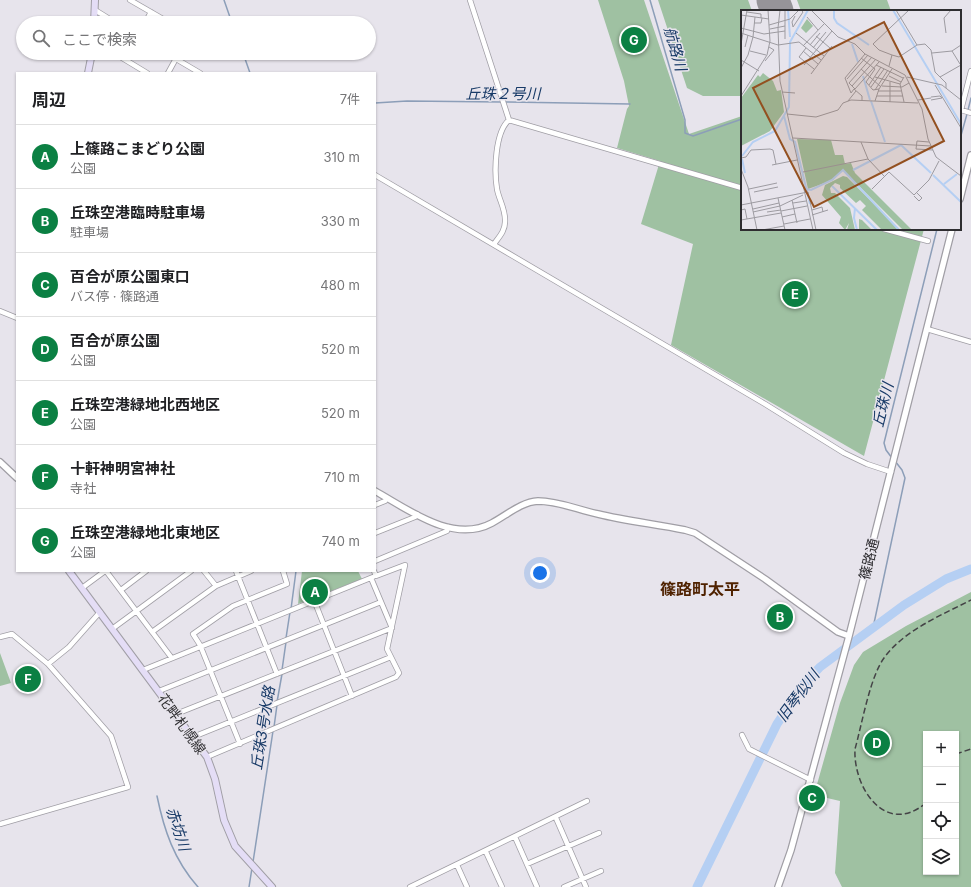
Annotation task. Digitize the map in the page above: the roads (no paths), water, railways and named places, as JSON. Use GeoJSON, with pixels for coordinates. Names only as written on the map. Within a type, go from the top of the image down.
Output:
{"type":"FeatureCollection","features":[{"type":"Feature","properties":{"kind":"main road"},"geometry":{"type":"LineString","coordinates":[[95,0],[95,16]]}},
{"type":"Feature","properties":{"kind":"main road"},"geometry":{"type":"LineString","coordinates":[[88,72],[91,60]]}},
{"type":"Feature","properties":{"kind":"main road","name":"花畔札幌線"},"geometry":{"type":"LineString","coordinates":[[70,572],[207,757],[215,779],[227,830],[235,846],[272,887]]}},
{"type":"Feature","properties":{"kind":"street"},"geometry":{"type":"LineString","coordinates":[[130,0],[158,16]]}},
{"type":"Feature","properties":{"kind":"street"},"geometry":{"type":"LineString","coordinates":[[470,0],[509,120]]}},
{"type":"Feature","properties":{"kind":"street"},"geometry":{"type":"LineString","coordinates":[[95,10],[105,16]]}},
{"type":"Feature","properties":{"kind":"street"},"geometry":{"type":"LineString","coordinates":[[149,16],[151,12]]}},
{"type":"Feature","properties":{"kind":"street"},"geometry":{"type":"LineString","coordinates":[[126,60],[145,72]]}},
{"type":"Feature","properties":{"kind":"street"},"geometry":{"type":"LineString","coordinates":[[169,72],[175,60]]}},
{"type":"Feature","properties":{"kind":"street"},"geometry":{"type":"LineString","coordinates":[[178,60],[198,72]]}},
{"type":"Feature","properties":{"kind":"street"},"geometry":{"type":"LineString","coordinates":[[970,113],[961,111],[971,71]]}},
{"type":"Feature","properties":{"kind":"street"},"geometry":{"type":"LineString","coordinates":[[509,120],[741,188]]}},
{"type":"Feature","properties":{"kind":"street"},"geometry":{"type":"LineString","coordinates":[[494,244],[504,230],[505,222],[497,189],[496,173],[499,136],[503,125],[509,120]]}},
{"type":"Feature","properties":{"kind":"street"},"geometry":{"type":"LineString","coordinates":[[961,195],[971,155]]}},
{"type":"Feature","properties":{"kind":"street"},"geometry":{"type":"LineString","coordinates":[[376,176],[791,420],[844,454],[867,464],[892,469]]}},
{"type":"Feature","properties":{"kind":"street"},"geometry":{"type":"LineString","coordinates":[[888,230],[928,241]]}},
{"type":"Feature","properties":{"kind":"street","name":"篠路通"},"geometry":{"type":"LineString","coordinates":[[778,887],[791,850],[849,637],[952,230]]}},
{"type":"Feature","properties":{"kind":"street"},"geometry":{"type":"LineString","coordinates":[[0,311],[16,318]]}},
{"type":"Feature","properties":{"kind":"street"},"geometry":{"type":"LineString","coordinates":[[928,329],[971,342]]}},
{"type":"Feature","properties":{"kind":"street"},"geometry":{"type":"LineString","coordinates":[[0,462],[16,477]]}},
{"type":"Feature","properties":{"kind":"street"},"geometry":{"type":"LineString","coordinates":[[376,492],[417,514],[448,527],[470,530],[482,528],[522,505],[537,501],[551,502],[598,514],[695,533],[765,579],[838,632],[849,637]]}},
{"type":"Feature","properties":{"kind":"street"},"geometry":{"type":"LineString","coordinates":[[376,505],[385,501],[387,498]]}},
{"type":"Feature","properties":{"kind":"street"},"geometry":{"type":"LineString","coordinates":[[376,533],[415,517],[417,514]]}},
{"type":"Feature","properties":{"kind":"street"},"geometry":{"type":"LineString","coordinates":[[376,561],[447,531],[448,527]]}},
{"type":"Feature","properties":{"kind":"street"},"geometry":{"type":"LineString","coordinates":[[143,670],[200,645],[374,575],[405,565],[387,650],[399,673],[396,677],[207,757]]}},
{"type":"Feature","properties":{"kind":"street"},"geometry":{"type":"LineString","coordinates":[[82,588],[105,572]]}},
{"type":"Feature","properties":{"kind":"street"},"geometry":{"type":"LineString","coordinates":[[107,572],[172,657]]}},
{"type":"Feature","properties":{"kind":"street"},"geometry":{"type":"LineString","coordinates":[[121,590],[145,572]]}},
{"type":"Feature","properties":{"kind":"street"},"geometry":{"type":"LineString","coordinates":[[112,629],[190,572]]}},
{"type":"Feature","properties":{"kind":"street"},"geometry":{"type":"LineString","coordinates":[[205,572],[216,586]]}},
{"type":"Feature","properties":{"kind":"street"},"geometry":{"type":"LineString","coordinates":[[240,744],[200,645],[193,634],[233,606],[287,584],[283,572]]}},
{"type":"Feature","properties":{"kind":"street"},"geometry":{"type":"LineString","coordinates":[[152,632],[216,586],[237,574],[267,647],[280,672]]}},
{"type":"Feature","properties":{"kind":"street"},"geometry":{"type":"LineString","coordinates":[[374,575],[381,602],[392,628]]}},
{"type":"Feature","properties":{"kind":"street"},"geometry":{"type":"LineString","coordinates":[[314,600],[352,696]]}},
{"type":"Feature","properties":{"kind":"street"},"geometry":{"type":"LineString","coordinates":[[159,691],[381,602]]}},
{"type":"Feature","properties":{"kind":"street"},"geometry":{"type":"LineString","coordinates":[[48,664],[69,647],[100,612]]}},
{"type":"Feature","properties":{"kind":"street"},"geometry":{"type":"LineString","coordinates":[[176,714],[392,628]]}},
{"type":"Feature","properties":{"kind":"street"},"geometry":{"type":"LineString","coordinates":[[0,637],[12,634],[48,664],[111,736],[119,756],[128,787],[0,824]]}},
{"type":"Feature","properties":{"kind":"street"},"geometry":{"type":"LineString","coordinates":[[193,737],[391,657]]}},
{"type":"Feature","properties":{"kind":"street"},"geometry":{"type":"LineString","coordinates":[[742,735],[749,749],[810,780]]}},
{"type":"Feature","properties":{"kind":"street"},"geometry":{"type":"LineString","coordinates":[[410,887],[556,818],[587,801]]}},
{"type":"Feature","properties":{"kind":"street"},"geometry":{"type":"LineString","coordinates":[[556,818],[586,887]]}},
{"type":"Feature","properties":{"kind":"street"},"geometry":{"type":"LineString","coordinates":[[527,864],[599,833]]}},
{"type":"Feature","properties":{"kind":"street"},"geometry":{"type":"LineString","coordinates":[[515,837],[537,887]]}},
{"type":"Feature","properties":{"kind":"street"},"geometry":{"type":"LineString","coordinates":[[486,852],[502,887]]}},
{"type":"Feature","properties":{"kind":"street"},"geometry":{"type":"LineString","coordinates":[[457,865],[467,887]]}},
{"type":"Feature","properties":{"kind":"street"},"geometry":{"type":"LineString","coordinates":[[564,887],[601,871]]}},
{"type":"Feature","properties":{"kind":"waterway","name":"丘珠２号川"},"geometry":{"type":"LineString","coordinates":[[224,0],[230,16]]}},
{"type":"Feature","properties":{"kind":"waterway","name":"航路川"},"geometry":{"type":"LineString","coordinates":[[650,0],[685,120],[685,133],[693,136],[741,119]]}},
{"type":"Feature","properties":{"kind":"waterway","name":"丘珠２号川"},"geometry":{"type":"LineString","coordinates":[[245,60],[250,72]]}},
{"type":"Feature","properties":{"kind":"waterway","name":"丘珠川"},"geometry":{"type":"LineString","coordinates":[[968,110],[971,98]]}},
{"type":"Feature","properties":{"kind":"waterway","name":"丘珠２号川"},"geometry":{"type":"LineString","coordinates":[[376,103],[407,101],[501,102]]}},
{"type":"Feature","properties":{"kind":"waterway","name":"丘珠２号川"},"geometry":{"type":"LineString","coordinates":[[505,102],[630,104]]}},
{"type":"Feature","properties":{"kind":"waterway","name":"丘珠川"},"geometry":{"type":"LineString","coordinates":[[961,135],[967,114]]}},
{"type":"Feature","properties":{"kind":"waterway","name":"丘珠川"},"geometry":{"type":"LineString","coordinates":[[892,458],[886,450],[884,443],[937,230]]}},
{"type":"Feature","properties":{"kind":"waterway","name":"丘珠川"},"geometry":{"type":"LineString","coordinates":[[873,628],[905,478],[902,470],[895,461]]}},
{"type":"Feature","properties":{"kind":"waterway","name":"旧琴似川"},"geometry":{"type":"LineString","coordinates":[[697,887],[777,724],[803,685],[820,667],[904,605],[946,579],[971,569]]}},
{"type":"Feature","properties":{"kind":"waterway","name":"丘珠3号水路"},"geometry":{"type":"LineString","coordinates":[[291,609],[296,572]]}},
{"type":"Feature","properties":{"kind":"waterway","name":"丘珠3号水路"},"geometry":{"type":"LineString","coordinates":[[286,638],[290,612]]}},
{"type":"Feature","properties":{"kind":"waterway","name":"丘珠3号水路"},"geometry":{"type":"LineString","coordinates":[[282,670],[286,642]]}},
{"type":"Feature","properties":{"kind":"waterway","name":"丘珠3号水路"},"geometry":{"type":"LineString","coordinates":[[277,702],[282,674]]}},
{"type":"Feature","properties":{"kind":"waterway","name":"丘珠3号水路"},"geometry":{"type":"LineString","coordinates":[[274,727],[277,705]]}},
{"type":"Feature","properties":{"kind":"waterway","name":"丘珠3号水路"},"geometry":{"type":"LineString","coordinates":[[253,862],[273,731]]}},
{"type":"Feature","properties":{"kind":"waterway","name":"赤坊川"},"geometry":{"type":"LineString","coordinates":[[157,796],[163,821],[171,844],[182,866],[198,887]]}},
{"type":"Feature","properties":{"kind":"waterway","name":"丘珠3号水路"},"geometry":{"type":"LineString","coordinates":[[249,887],[252,868]]}},
{"type":"Feature","properties":{"kind":"railway"},"geometry":{"type":"LineString","coordinates":[[923,805],[911,812],[897,814],[885,811],[874,803],[866,792],[859,778],[855,749],[867,701],[879,666],[884,658],[892,648],[913,631],[971,600]]}},
{"type":"Feature","properties":{"kind":"railway"},"geometry":{"type":"LineString","coordinates":[[959,753],[971,749]]}},
{"type":"Feature","properties":{"kind":"place","name":"丘珠空港緑地北東地区"},"geometry":{"type":"Point","coordinates":[634,40]}},
{"type":"Feature","properties":{"kind":"place","name":"丘珠空港緑地北西地区"},"geometry":{"type":"Point","coordinates":[795,294]}},
{"type":"Feature","properties":{"kind":"place","name":"上篠路こまどり公園"},"geometry":{"type":"Point","coordinates":[315,592]}},
{"type":"Feature","properties":{"kind":"place","name":"丘珠空港臨時駐車場"},"geometry":{"type":"Point","coordinates":[780,617]}},
{"type":"Feature","properties":{"kind":"place","name":"十軒神明宮神社"},"geometry":{"type":"Point","coordinates":[28,679]}},
{"type":"Feature","properties":{"kind":"place","name":"百合が原公園"},"geometry":{"type":"Point","coordinates":[877,743]}},
{"type":"Feature","properties":{"kind":"place","name":"百合が原公園東口"},"geometry":{"type":"Point","coordinates":[812,798]}},
{"type":"Feature","properties":{"kind":"district","name":"篠路町太平"},"geometry":{"type":"Point","coordinates":[700,589]}}]}
